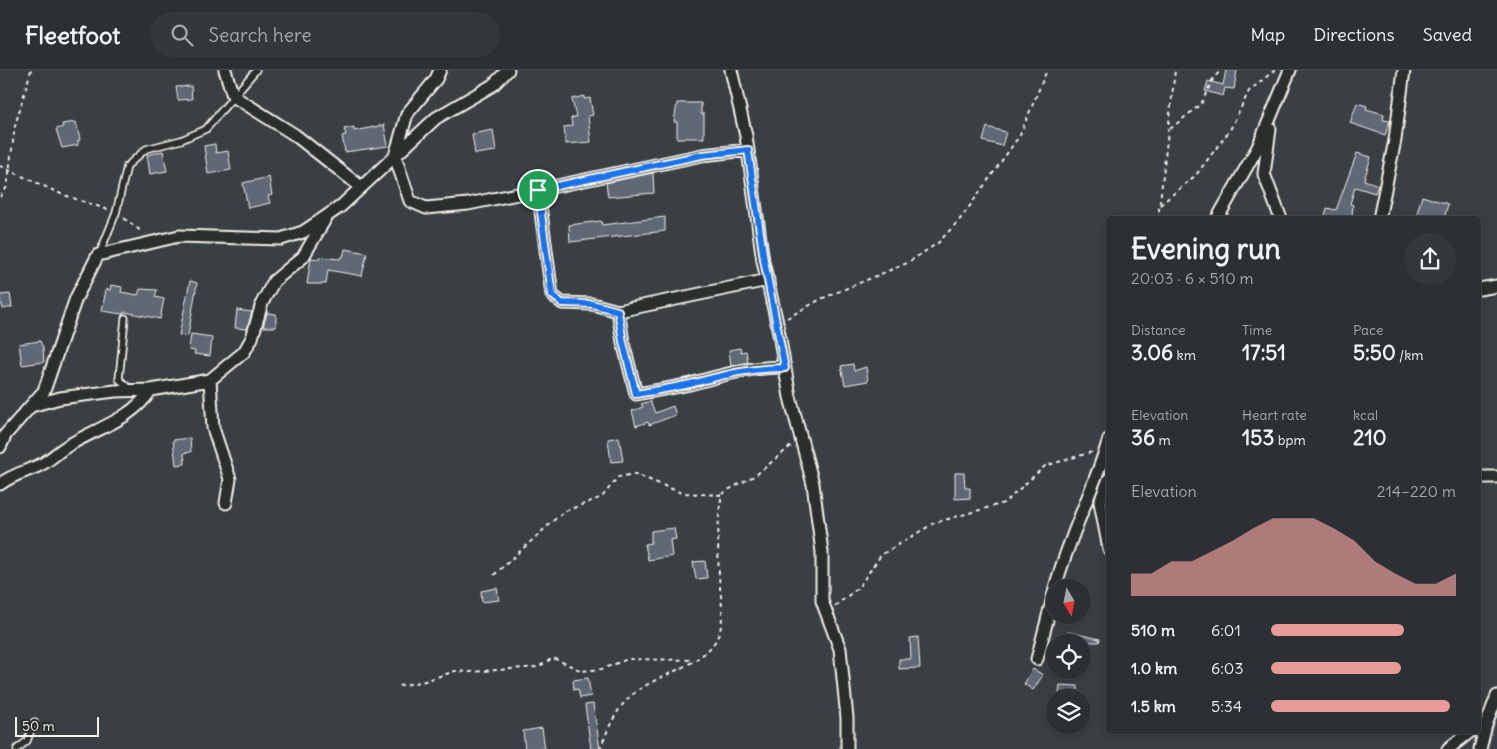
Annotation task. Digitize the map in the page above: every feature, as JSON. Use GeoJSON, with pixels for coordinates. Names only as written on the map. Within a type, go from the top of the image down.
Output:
{"type":"FeatureCollection","features":[{"type":"Feature","properties":{"kind":"street"},"geometry":{"type":"LineString","coordinates":[[225,70],[233,96],[295,135],[362,187]]}},
{"type":"Feature","properties":{"kind":"street"},"geometry":{"type":"LineString","coordinates":[[440,70],[436,79],[407,114],[395,156],[410,201],[426,208],[468,204],[702,155],[748,150]]}},
{"type":"Feature","properties":{"kind":"street"},"geometry":{"type":"LineString","coordinates":[[0,447],[6,434],[44,391],[76,298],[98,255],[179,236],[281,239],[303,232],[326,217],[362,187],[436,118],[493,85],[508,70]]}},
{"type":"Feature","properties":{"kind":"street"},"geometry":{"type":"LineString","coordinates":[[732,70],[748,150],[768,280],[778,323],[785,368],[813,484],[822,552],[822,601],[840,649],[847,718],[847,749]]}},
{"type":"Feature","properties":{"kind":"street"},"geometry":{"type":"LineString","coordinates":[[1219,216],[1258,147],[1273,115],[1290,70]]}},
{"type":"Feature","properties":{"kind":"street"},"geometry":{"type":"LineString","coordinates":[[1380,216],[1395,140],[1404,70]]}},
{"type":"Feature","properties":{"kind":"street"},"geometry":{"type":"LineString","coordinates":[[1273,115],[1264,174],[1281,216]]}},
{"type":"Feature","properties":{"kind":"street"},"geometry":{"type":"LineString","coordinates":[[538,190],[552,295],[562,303],[592,304],[618,311],[768,280]]}},
{"type":"Feature","properties":{"kind":"street"},"geometry":{"type":"LineString","coordinates":[[31,406],[60,398],[116,391],[150,390],[210,380],[244,352],[252,338],[262,303],[274,281],[303,257],[326,217]]}},
{"type":"Feature","properties":{"kind":"street"},"geometry":{"type":"LineString","coordinates":[[1481,289],[1497,286]]}},
{"type":"Feature","properties":{"kind":"street"},"geometry":{"type":"LineString","coordinates":[[618,311],[623,342],[636,394],[688,384],[727,372],[762,368],[785,368]]}},
{"type":"Feature","properties":{"kind":"street"},"geometry":{"type":"LineString","coordinates":[[210,380],[213,428],[230,479],[226,503]]}},
{"type":"Feature","properties":{"kind":"street"},"geometry":{"type":"LineString","coordinates":[[0,484],[13,474],[49,460],[79,439],[114,423],[141,404],[150,390]]}},
{"type":"Feature","properties":{"kind":"street"},"geometry":{"type":"LineString","coordinates":[[1058,579],[1106,446]]}},
{"type":"Feature","properties":{"kind":"street"},"geometry":{"type":"LineString","coordinates":[[1481,477],[1497,478]]}},
{"type":"Feature","properties":{"kind":"street"},"geometry":{"type":"LineString","coordinates":[[1106,486],[1100,502],[1106,533]]}},
{"type":"Feature","properties":{"kind":"street"},"geometry":{"type":"LineString","coordinates":[[1037,659],[1046,624]]}},
{"type":"Feature","properties":{"kind":"street"},"geometry":{"type":"LineString","coordinates":[[1480,749],[1482,727],[1497,696]]}},
{"type":"Feature","properties":{"kind":"street"},"geometry":{"type":"LineString","coordinates":[[1448,749],[1467,734]]}},
{"type":"Feature","properties":{"kind":"lane"},"geometry":{"type":"LineString","coordinates":[[98,255],[116,213],[127,166],[146,149],[181,140],[206,129],[256,70]]}},
{"type":"Feature","properties":{"kind":"lane"},"geometry":{"type":"LineString","coordinates":[[125,318],[119,379],[133,391]]}},
{"type":"Feature","properties":{"kind":"lane"},"geometry":{"type":"LineString","coordinates":[[17,749],[27,741],[34,722]]}},
{"type":"Feature","properties":{"kind":"path"},"geometry":{"type":"LineString","coordinates":[[0,197],[7,187],[15,126],[31,70]]}},
{"type":"Feature","properties":{"kind":"path"},"geometry":{"type":"LineString","coordinates":[[778,323],[821,299],[907,264],[938,243],[962,216],[1020,135],[1047,70]]}},
{"type":"Feature","properties":{"kind":"path"},"geometry":{"type":"LineString","coordinates":[[1158,216],[1175,70]]}},
{"type":"Feature","properties":{"kind":"path"},"geometry":{"type":"LineString","coordinates":[[1169,129],[1201,104],[1213,79],[1221,70]]}},
{"type":"Feature","properties":{"kind":"path"},"geometry":{"type":"LineString","coordinates":[[1160,205],[1196,175],[1230,130],[1250,91],[1275,70]]}},
{"type":"Feature","properties":{"kind":"path"},"geometry":{"type":"LineString","coordinates":[[0,166],[61,194],[116,213],[155,242]]}},
{"type":"Feature","properties":{"kind":"path"},"geometry":{"type":"LineString","coordinates":[[494,575],[563,512],[602,497],[618,477],[635,474],[682,493],[722,495],[775,461],[801,438]]}},
{"type":"Feature","properties":{"kind":"path"},"geometry":{"type":"LineString","coordinates":[[826,613],[858,588],[881,555],[934,523],[1004,503],[1045,466],[1106,443]]}},
{"type":"Feature","properties":{"kind":"path"},"geometry":{"type":"LineString","coordinates":[[600,749],[612,720],[634,693],[694,660],[709,649],[717,638],[721,625],[719,574],[722,495]]}},
{"type":"Feature","properties":{"kind":"path"},"geometry":{"type":"LineString","coordinates":[[399,686],[425,681],[455,671],[470,672],[538,667],[553,658],[582,670],[602,670],[628,660],[694,660]]}},
{"type":"Feature","properties":{"kind":"building"},"geometry":{"type":"Polygon","coordinates":[[[1226,70],[1237,70],[1234,89],[1225,88],[1223,96],[1205,91],[1208,81],[1223,85],[1226,70]]]}},
{"type":"Feature","properties":{"kind":"building"},"geometry":{"type":"Polygon","coordinates":[[[191,86],[192,99],[178,100],[176,87],[191,86]]]}},
{"type":"Feature","properties":{"kind":"building"},"geometry":{"type":"Polygon","coordinates":[[[584,96],[584,99],[590,98],[593,115],[588,116],[591,142],[566,144],[564,127],[572,126],[571,118],[576,117],[572,99],[584,96]]]}},
{"type":"Feature","properties":{"kind":"building"},"geometry":{"type":"Polygon","coordinates":[[[677,103],[701,103],[701,114],[704,114],[704,138],[677,138],[677,122],[674,122],[677,103]]]}},
{"type":"Feature","properties":{"kind":"building"},"geometry":{"type":"Polygon","coordinates":[[[1357,103],[1367,106],[1366,109],[1384,114],[1383,120],[1390,121],[1385,135],[1350,123],[1357,103]]]}},
{"type":"Feature","properties":{"kind":"building"},"geometry":{"type":"Polygon","coordinates":[[[76,122],[80,140],[78,145],[62,148],[56,129],[63,127],[62,124],[76,122]]]}},
{"type":"Feature","properties":{"kind":"building"},"geometry":{"type":"Polygon","coordinates":[[[384,125],[388,146],[345,152],[342,136],[346,135],[344,129],[354,127],[354,131],[384,125]]]}},
{"type":"Feature","properties":{"kind":"building"},"geometry":{"type":"Polygon","coordinates":[[[987,127],[1006,132],[1002,146],[983,141],[987,127]]]}},
{"type":"Feature","properties":{"kind":"building"},"geometry":{"type":"Polygon","coordinates":[[[493,130],[496,151],[475,154],[472,134],[493,130]]]}},
{"type":"Feature","properties":{"kind":"building"},"geometry":{"type":"Polygon","coordinates":[[[215,144],[216,153],[228,151],[231,170],[208,174],[204,146],[215,144]]]}},
{"type":"Feature","properties":{"kind":"building"},"geometry":{"type":"Polygon","coordinates":[[[163,151],[167,171],[150,174],[147,155],[163,151]]]}},
{"type":"Feature","properties":{"kind":"building"},"geometry":{"type":"Polygon","coordinates":[[[1357,153],[1371,157],[1364,180],[1378,185],[1375,193],[1355,187],[1350,204],[1353,205],[1352,215],[1356,216],[1325,216],[1327,208],[1336,210],[1357,153]]]}},
{"type":"Feature","properties":{"kind":"building"},"geometry":{"type":"Polygon","coordinates":[[[653,173],[654,193],[608,197],[606,183],[653,173]]]}},
{"type":"Feature","properties":{"kind":"building"},"geometry":{"type":"Polygon","coordinates":[[[269,177],[272,195],[268,196],[270,203],[248,208],[243,183],[269,177]]]}},
{"type":"Feature","properties":{"kind":"building"},"geometry":{"type":"Polygon","coordinates":[[[1422,196],[1448,204],[1445,216],[1430,216],[1417,213],[1422,196]]]}},
{"type":"Feature","properties":{"kind":"building"},"geometry":{"type":"Polygon","coordinates":[[[665,217],[665,231],[570,242],[569,225],[601,221],[602,225],[665,217]]]}},
{"type":"Feature","properties":{"kind":"building"},"geometry":{"type":"Polygon","coordinates":[[[345,249],[367,253],[362,276],[328,270],[326,284],[307,284],[311,258],[340,259],[343,257],[345,249]]]}},
{"type":"Feature","properties":{"kind":"building"},"geometry":{"type":"Polygon","coordinates":[[[190,281],[197,283],[188,336],[179,335],[190,281]]]}},
{"type":"Feature","properties":{"kind":"building"},"geometry":{"type":"Polygon","coordinates":[[[111,285],[122,287],[121,292],[138,295],[140,289],[157,290],[155,297],[164,299],[160,319],[125,312],[122,314],[102,311],[106,289],[110,290],[111,285]]]}},
{"type":"Feature","properties":{"kind":"building"},"geometry":{"type":"Polygon","coordinates":[[[10,294],[12,307],[3,309],[2,304],[0,304],[0,295],[10,294]]]}},
{"type":"Feature","properties":{"kind":"building"},"geometry":{"type":"Polygon","coordinates":[[[237,310],[252,312],[247,329],[235,328],[237,310]]]}},
{"type":"Feature","properties":{"kind":"building"},"geometry":{"type":"Polygon","coordinates":[[[267,313],[276,314],[276,327],[263,327],[267,313]]]}},
{"type":"Feature","properties":{"kind":"building"},"geometry":{"type":"Polygon","coordinates":[[[191,334],[212,337],[210,356],[194,354],[195,351],[189,350],[191,334]]]}},
{"type":"Feature","properties":{"kind":"building"},"geometry":{"type":"Polygon","coordinates":[[[40,341],[43,348],[44,362],[22,365],[19,344],[40,341]]]}},
{"type":"Feature","properties":{"kind":"building"},"geometry":{"type":"Polygon","coordinates":[[[740,348],[741,352],[746,351],[748,362],[731,366],[729,350],[740,348]]]}},
{"type":"Feature","properties":{"kind":"building"},"geometry":{"type":"Polygon","coordinates":[[[853,364],[854,371],[866,367],[868,381],[845,385],[841,366],[853,364]]]}},
{"type":"Feature","properties":{"kind":"building"},"geometry":{"type":"Polygon","coordinates":[[[650,401],[655,413],[673,406],[676,415],[649,425],[648,422],[636,426],[632,411],[643,407],[641,404],[650,401]]]}},
{"type":"Feature","properties":{"kind":"building"},"geometry":{"type":"Polygon","coordinates":[[[619,437],[623,461],[611,462],[608,439],[619,437]]]}},
{"type":"Feature","properties":{"kind":"building"},"geometry":{"type":"Polygon","coordinates":[[[190,438],[191,452],[184,453],[185,464],[176,465],[173,440],[190,438]]]}},
{"type":"Feature","properties":{"kind":"building"},"geometry":{"type":"Polygon","coordinates":[[[955,473],[964,473],[965,488],[970,488],[970,498],[955,499],[955,473]]]}},
{"type":"Feature","properties":{"kind":"building"},"geometry":{"type":"Polygon","coordinates":[[[674,528],[676,539],[670,540],[672,556],[648,560],[645,544],[651,543],[651,531],[674,528]]]}},
{"type":"Feature","properties":{"kind":"building"},"geometry":{"type":"Polygon","coordinates":[[[705,561],[707,578],[696,579],[693,562],[705,561]]]}},
{"type":"Feature","properties":{"kind":"building"},"geometry":{"type":"Polygon","coordinates":[[[497,588],[499,600],[482,602],[481,591],[497,588]]]}},
{"type":"Feature","properties":{"kind":"building"},"geometry":{"type":"Polygon","coordinates":[[[918,637],[920,668],[899,669],[899,659],[911,659],[910,638],[918,637]]]}},
{"type":"Feature","properties":{"kind":"building"},"geometry":{"type":"Polygon","coordinates":[[[1091,637],[1100,639],[1099,642],[1091,642],[1091,637]]]}},
{"type":"Feature","properties":{"kind":"building"},"geometry":{"type":"Polygon","coordinates":[[[1033,669],[1043,675],[1033,690],[1024,684],[1033,669]]]}},
{"type":"Feature","properties":{"kind":"building"},"geometry":{"type":"Polygon","coordinates":[[[588,678],[591,696],[580,698],[578,689],[574,690],[573,680],[588,678]]]}},
{"type":"Feature","properties":{"kind":"building"},"geometry":{"type":"Polygon","coordinates":[[[1060,685],[1078,686],[1078,689],[1060,689],[1060,685]]]}},
{"type":"Feature","properties":{"kind":"building"},"geometry":{"type":"Polygon","coordinates":[[[593,704],[600,749],[591,749],[585,705],[593,704]]]}},
{"type":"Feature","properties":{"kind":"building"},"geometry":{"type":"Polygon","coordinates":[[[542,728],[545,749],[525,749],[523,731],[542,728]]]}},
{"type":"Feature","properties":{"kind":"route"},"geometry":{"type":"LineString","coordinates":[[748,150],[764,260],[778,323],[785,368],[762,368],[727,372],[688,384],[636,394],[623,342],[618,311],[592,304],[562,303],[552,295],[538,190],[702,155],[748,150]]}}]}
